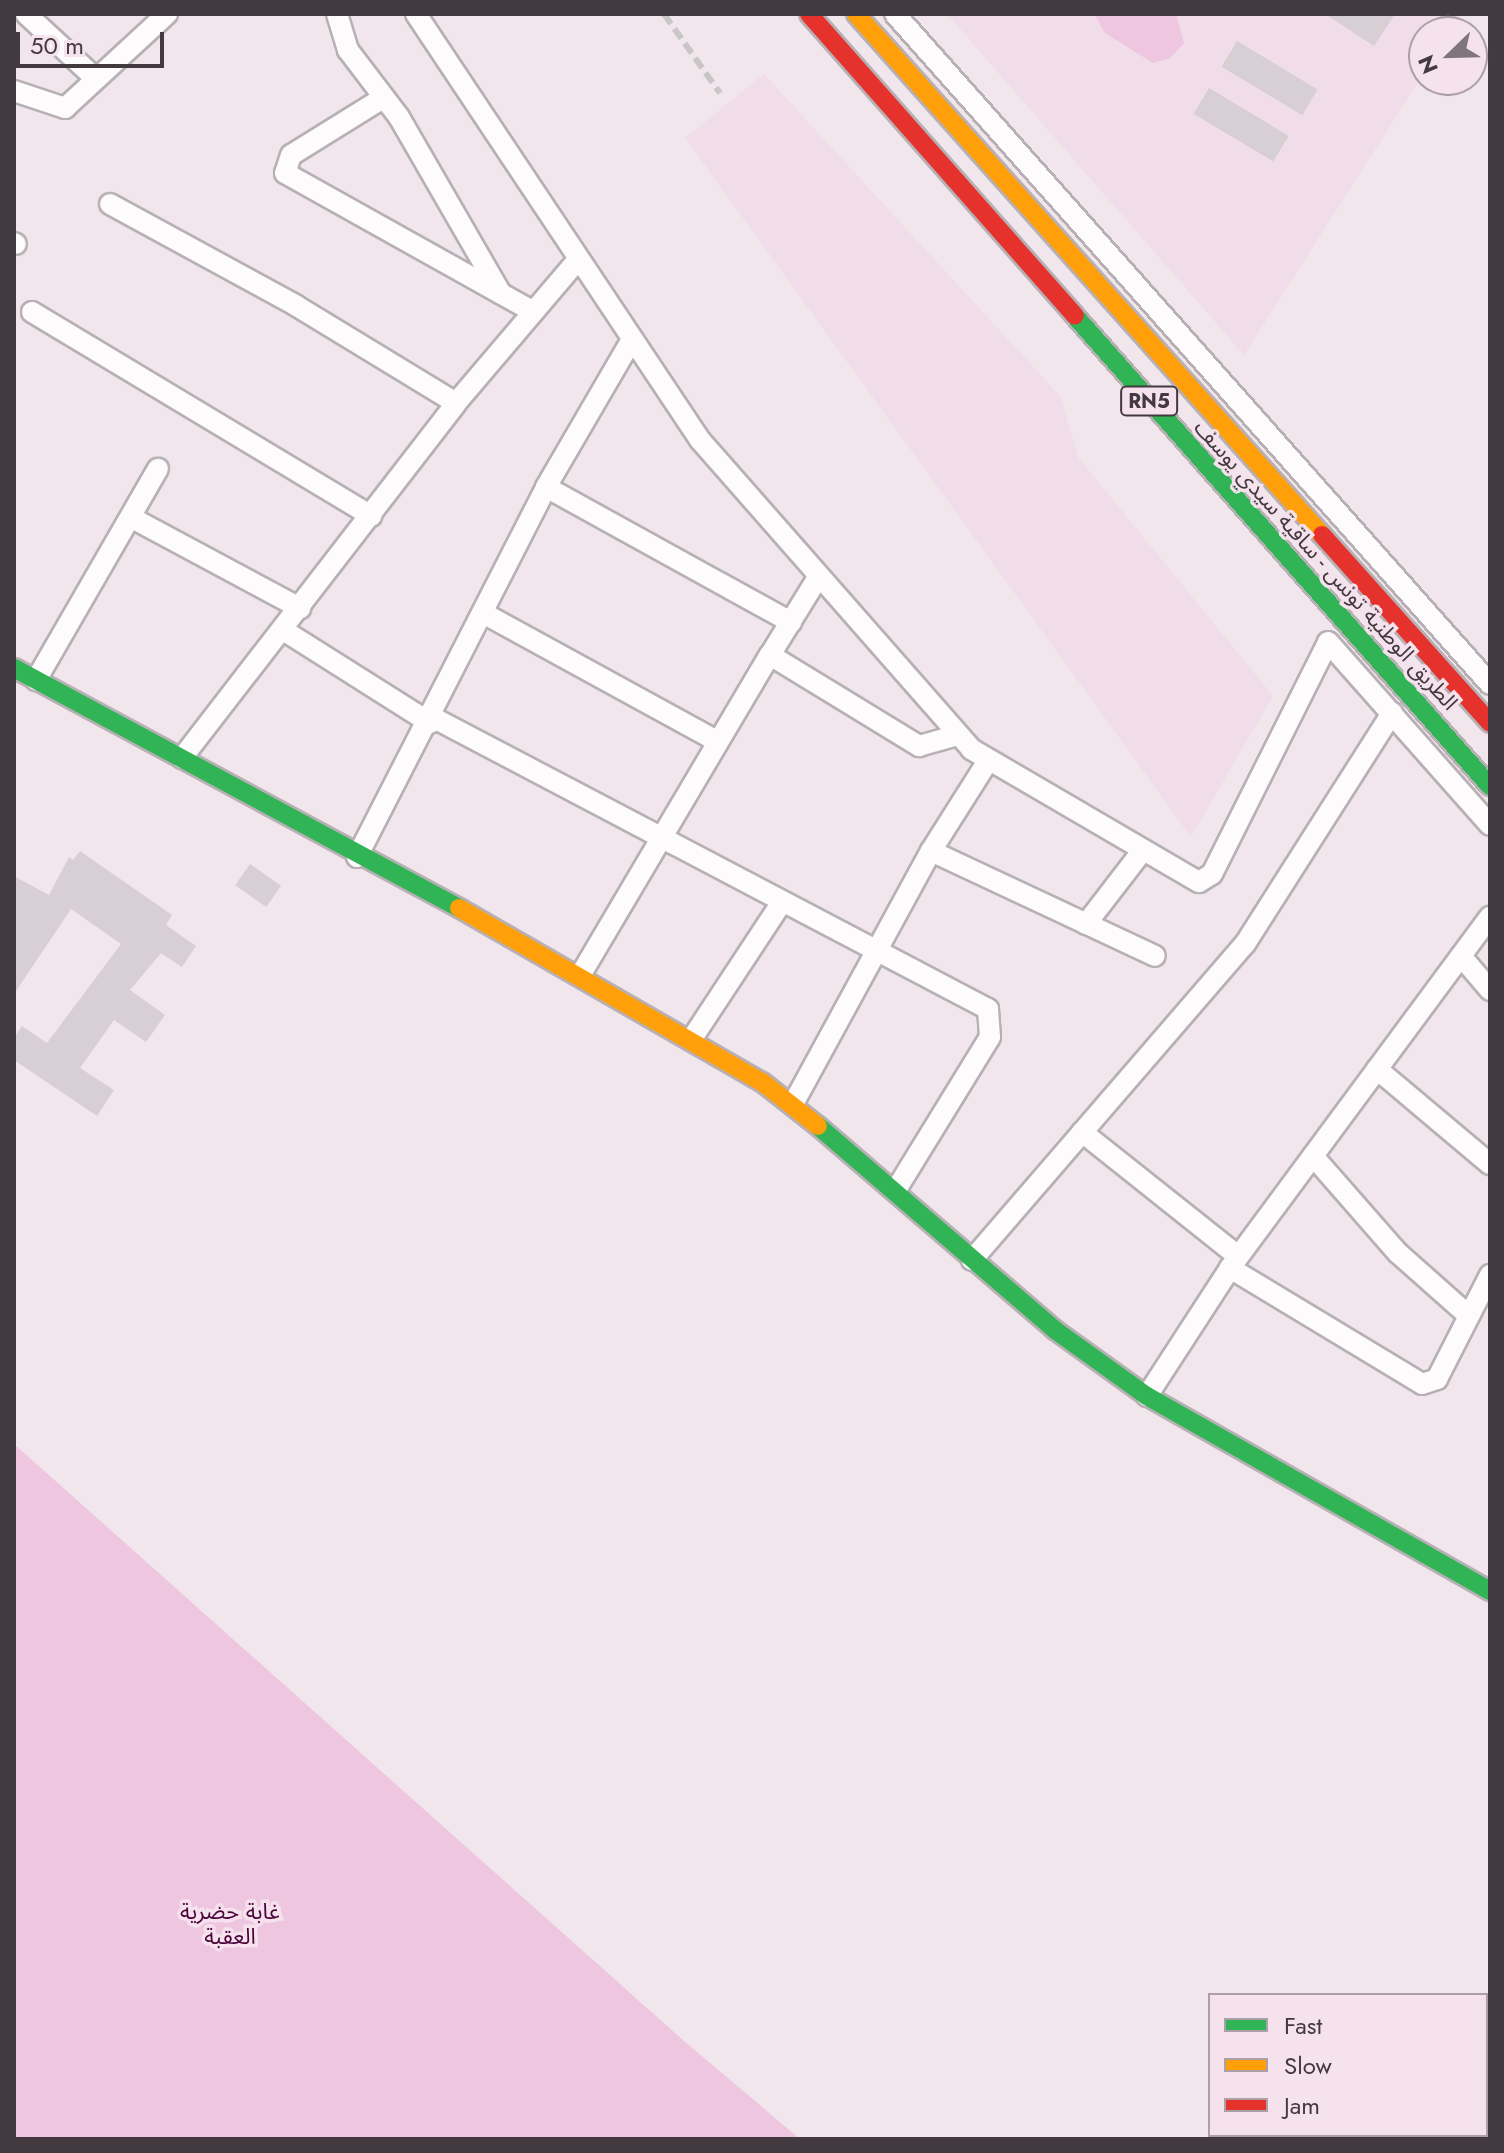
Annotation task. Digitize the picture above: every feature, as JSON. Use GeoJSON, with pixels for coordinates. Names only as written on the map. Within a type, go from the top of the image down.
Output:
{"type":"FeatureCollection","features":[{"type":"Feature","properties":{"kind":"main road","name":"الطريق الوطنية تونس - ساقية سيدي يوسف"},"geometry":{"type":"LineString","coordinates":[[809,14],[1490,786]]}},
{"type":"Feature","properties":{"kind":"main road","name":"الطريق الوطنية تونس - ساقية سيدي يوسف"},"geometry":{"type":"LineString","coordinates":[[856,14],[1490,723]]}},
{"type":"Feature","properties":{"kind":"main road"},"geometry":{"type":"LineString","coordinates":[[14,668],[357,857],[581,974],[691,1040],[793,1104],[897,1188],[972,1260],[1055,1330],[1147,1396],[1490,1591]]}},
{"type":"Feature","properties":{"kind":"street"},"geometry":{"type":"LineString","coordinates":[[26,14],[95,78]]}},
{"type":"Feature","properties":{"kind":"street"},"geometry":{"type":"LineString","coordinates":[[14,91],[61,109],[167,14]]}},
{"type":"Feature","properties":{"kind":"street"},"geometry":{"type":"LineString","coordinates":[[337,14],[348,50],[383,98],[501,294]]}},
{"type":"Feature","properties":{"kind":"street"},"geometry":{"type":"LineString","coordinates":[[416,14],[631,341],[737,488],[955,736],[988,761],[1066,800],[1191,881],[1212,874],[1328,642],[1490,825]]}},
{"type":"Feature","properties":{"kind":"street"},"geometry":{"type":"LineString","coordinates":[[895,14],[1490,684]]}},
{"type":"Feature","properties":{"kind":"street"},"geometry":{"type":"LineString","coordinates":[[383,98],[291,155],[285,173],[532,311]]}},
{"type":"Feature","properties":{"kind":"street"},"geometry":{"type":"LineString","coordinates":[[110,204],[295,305],[456,403]]}},
{"type":"Feature","properties":{"kind":"street"},"geometry":{"type":"LineString","coordinates":[[182,758],[456,403],[577,261]]}},
{"type":"Feature","properties":{"kind":"street"},"geometry":{"type":"LineString","coordinates":[[32,312],[371,516]]}},
{"type":"Feature","properties":{"kind":"street"},"geometry":{"type":"LineString","coordinates":[[357,857],[431,720],[546,487],[631,341]]}},
{"type":"Feature","properties":{"kind":"street"},"geometry":{"type":"LineString","coordinates":[[36,680],[158,469]]}},
{"type":"Feature","properties":{"kind":"street"},"geometry":{"type":"LineString","coordinates":[[546,487],[791,622]]}},
{"type":"Feature","properties":{"kind":"street"},"geometry":{"type":"LineString","coordinates":[[132,518],[300,608]]}},
{"type":"Feature","properties":{"kind":"street"},"geometry":{"type":"LineString","coordinates":[[581,974],[715,740],[817,579]]}},
{"type":"Feature","properties":{"kind":"street"},"geometry":{"type":"LineString","coordinates":[[483,613],[715,740]]}},
{"type":"Feature","properties":{"kind":"street"},"geometry":{"type":"LineString","coordinates":[[283,630],[431,720],[780,905],[988,1009],[993,1028],[897,1188]]}},
{"type":"Feature","properties":{"kind":"street"},"geometry":{"type":"LineString","coordinates":[[770,655],[919,746],[955,736]]}},
{"type":"Feature","properties":{"kind":"street"},"geometry":{"type":"LineString","coordinates":[[972,1260],[1245,944],[1392,713]]}},
{"type":"Feature","properties":{"kind":"street"},"geometry":{"type":"LineString","coordinates":[[793,1104],[931,851],[988,761]]}},
{"type":"Feature","properties":{"kind":"street"},"geometry":{"type":"LineString","coordinates":[[1086,924],[1143,850]]}},
{"type":"Feature","properties":{"kind":"street"},"geometry":{"type":"LineString","coordinates":[[931,851],[1155,956]]}},
{"type":"Feature","properties":{"kind":"street"},"geometry":{"type":"LineString","coordinates":[[691,1040],[780,905]]}},
{"type":"Feature","properties":{"kind":"street"},"geometry":{"type":"LineString","coordinates":[[1147,1396],[1234,1262],[1490,917]]}},
{"type":"Feature","properties":{"kind":"street"},"geometry":{"type":"LineString","coordinates":[[1461,956],[1490,990]]}},
{"type":"Feature","properties":{"kind":"street"},"geometry":{"type":"LineString","coordinates":[[1377,1069],[1490,1164]]}},
{"type":"Feature","properties":{"kind":"street"},"geometry":{"type":"LineString","coordinates":[[1082,1132],[1234,1262],[1422,1384],[1437,1379],[1490,1275]]}},
{"type":"Feature","properties":{"kind":"street"},"geometry":{"type":"LineString","coordinates":[[1313,1156],[1398,1253],[1469,1316]]}},
{"type":"Feature","properties":{"kind":"shaded area"},"geometry":{"type":"Polygon","coordinates":[[[947,14],[1462,14],[1408,16],[1409,96],[1244,355],[947,14]]]}},
{"type":"Feature","properties":{"kind":"shaded area"},"geometry":{"type":"Polygon","coordinates":[[[764,74],[1061,397],[1078,457],[1273,696],[1191,837],[685,138],[764,74]]]}},
{"type":"Feature","properties":{"kind":"green space"},"geometry":{"type":"Polygon","coordinates":[[[1176,14],[1184,43],[1170,58],[1153,63],[1105,33],[1095,15],[1176,14]]]}},
{"type":"Feature","properties":{"kind":"green space","name":"غابة حضرية العقبة"},"geometry":{"type":"Polygon","coordinates":[[[14,1444],[684,2041],[800,2139],[14,2139],[14,1444]]]}},
{"type":"Feature","properties":{"kind":"building"},"geometry":{"type":"Polygon","coordinates":[[[1325,14],[1395,14],[1374,46],[1325,14]]]}},
{"type":"Feature","properties":{"kind":"building"},"geometry":{"type":"Polygon","coordinates":[[[1237,41],[1318,89],[1302,115],[1222,67],[1237,41]]]}},
{"type":"Feature","properties":{"kind":"building"},"geometry":{"type":"Polygon","coordinates":[[[1209,88],[1289,136],[1273,162],[1194,114],[1209,88]]]}},
{"type":"Feature","properties":{"kind":"building"},"geometry":{"type":"Polygon","coordinates":[[[80,851],[172,915],[166,925],[196,946],[182,967],[161,953],[130,990],[165,1015],[146,1042],[114,1020],[80,1068],[114,1090],[97,1116],[14,1060],[14,1038],[22,1026],[47,1043],[121,944],[71,909],[14,994],[14,876],[49,895],[69,857],[73,860],[80,851]]]}},
{"type":"Feature","properties":{"kind":"building"},"geometry":{"type":"Polygon","coordinates":[[[250,864],[281,886],[266,907],[235,885],[250,864]]]}},
{"type":"Feature","properties":{"kind":"railway"},"geometry":{"type":"LineString","coordinates":[[664,14],[720,93]]}},
{"type":"Feature","properties":{"kind":"traffic: fast"},"geometry":{"type":"LineString","coordinates":[[1075,316],[1490,786]]}},
{"type":"Feature","properties":{"kind":"traffic: fast"},"geometry":{"type":"LineString","coordinates":[[14,668],[459,908]]}},
{"type":"Feature","properties":{"kind":"traffic: fast"},"geometry":{"type":"LineString","coordinates":[[818,1126],[1055,1330],[1147,1396],[1490,1591]]}},
{"type":"Feature","properties":{"kind":"traffic: slow"},"geometry":{"type":"LineString","coordinates":[[856,14],[1322,535]]}},
{"type":"Feature","properties":{"kind":"traffic: slow"},"geometry":{"type":"LineString","coordinates":[[459,908],[762,1082],[818,1126]]}},
{"type":"Feature","properties":{"kind":"traffic: jam"},"geometry":{"type":"LineString","coordinates":[[809,14],[1075,316]]}},
{"type":"Feature","properties":{"kind":"traffic: jam"},"geometry":{"type":"LineString","coordinates":[[1322,535],[1490,723]]}}]}
